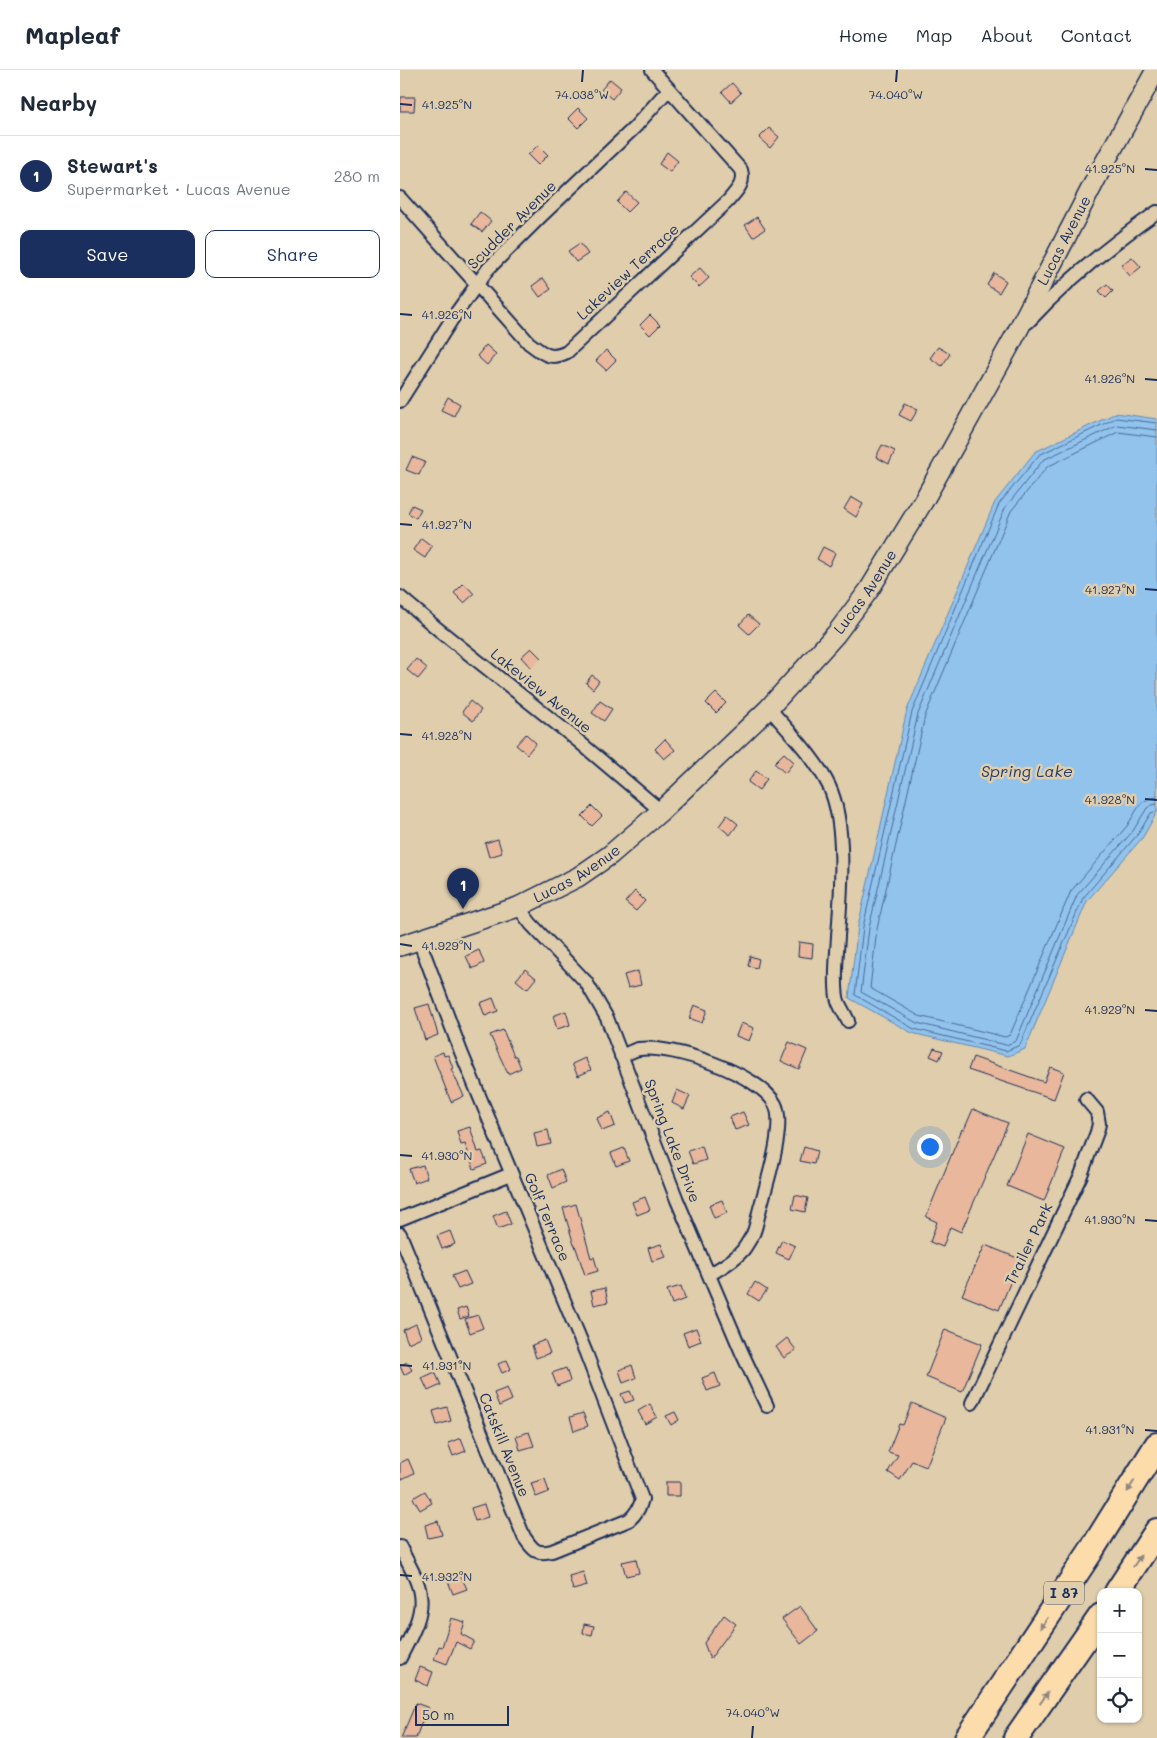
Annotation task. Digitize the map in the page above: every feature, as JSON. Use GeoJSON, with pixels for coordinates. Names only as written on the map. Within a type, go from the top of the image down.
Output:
{"type":"FeatureCollection","features":[{"type":"Feature","properties":{"kind":"highway","name":"I 87"},"geometry":{"type":"LineString","coordinates":[[967,1738],[1091,1551],[1157,1444]]}},
{"type":"Feature","properties":{"kind":"highway"},"geometry":{"type":"LineString","coordinates":[[1120,1588],[1157,1531]]}},
{"type":"Feature","properties":{"kind":"highway","name":"I 87"},"geometry":{"type":"LineString","coordinates":[[1016,1738],[1097,1622]]}},
{"type":"Feature","properties":{"kind":"street"},"geometry":{"type":"LineString","coordinates":[[652,70],[669,89]]}},
{"type":"Feature","properties":{"kind":"street","name":"Lucas Avenue"},"geometry":{"type":"LineString","coordinates":[[400,946],[518,907],[578,877],[614,851],[661,811],[769,708],[836,634],[868,590],[924,500],[1016,334],[1156,70]]}},
{"type":"Feature","properties":{"kind":"street","name":"Lakeview Terrace"},"geometry":{"type":"LineString","coordinates":[[400,198],[527,342],[547,356],[558,357],[567,352],[740,188],[742,182],[741,170],[669,89]]}},
{"type":"Feature","properties":{"kind":"street","name":"Scudder Avenue"},"geometry":{"type":"LineString","coordinates":[[400,401],[476,284],[488,269],[634,128],[669,89]]}},
{"type":"Feature","properties":{"kind":"street"},"geometry":{"type":"LineString","coordinates":[[1016,334],[1054,293],[1117,240],[1157,212]]}},
{"type":"Feature","properties":{"kind":"street","name":"Lakeview Avenue"},"geometry":{"type":"LineString","coordinates":[[400,597],[661,811]]}},
{"type":"Feature","properties":{"kind":"street"},"geometry":{"type":"LineString","coordinates":[[769,708],[815,764],[829,786],[837,808],[841,836],[840,906],[836,964],[837,998],[848,1021]]}},
{"type":"Feature","properties":{"kind":"street","name":"Spring Lake Drive"},"geometry":{"type":"LineString","coordinates":[[518,907],[531,924],[586,982],[607,1018],[677,1200],[742,1353],[767,1406]]}},
{"type":"Feature","properties":{"kind":"street","name":"Golf Terrace"},"geometry":{"type":"LineString","coordinates":[[419,940],[461,1052],[586,1353],[642,1499],[641,1506],[629,1520],[552,1551],[539,1553]]}},
{"type":"Feature","properties":{"kind":"street"},"geometry":{"type":"LineString","coordinates":[[621,1056],[637,1049],[652,1048],[679,1052],[726,1068],[752,1081],[767,1093],[776,1105],[779,1125],[772,1164],[753,1234],[735,1259],[709,1275]]}},
{"type":"Feature","properties":{"kind":"street","name":"Trailer Park"},"geometry":{"type":"LineString","coordinates":[[972,1403],[1076,1184],[1098,1132],[1097,1112],[1086,1099]]}},
{"type":"Feature","properties":{"kind":"street"},"geometry":{"type":"LineString","coordinates":[[400,1219],[511,1174]]}},
{"type":"Feature","properties":{"kind":"street","name":"Catskill Avenue"},"geometry":{"type":"LineString","coordinates":[[400,1234],[524,1538],[532,1549],[539,1553]]}},
{"type":"Feature","properties":{"kind":"street"},"geometry":{"type":"LineString","coordinates":[[400,1547],[421,1596],[420,1614],[400,1658]]}},
{"type":"Feature","properties":{"kind":"water","name":"Spring Lake"},"geometry":{"type":"Polygon","coordinates":[[[1116,413],[1157,419],[1157,812],[1143,837],[1087,901],[1025,1049],[1008,1056],[912,1033],[849,998],[858,926],[907,710],[995,502],[1035,452],[1116,413]]]}},
{"type":"Feature","properties":{"kind":"building"},"geometry":{"type":"Polygon","coordinates":[[[610,79],[621,88],[612,99],[601,90],[610,79]]]}},
{"type":"Feature","properties":{"kind":"building"},"geometry":{"type":"Polygon","coordinates":[[[732,83],[741,93],[731,102],[722,92],[732,83]]]}},
{"type":"Feature","properties":{"kind":"building"},"geometry":{"type":"Polygon","coordinates":[[[401,97],[415,97],[414,111],[400,111],[401,97]]]}},
{"type":"Feature","properties":{"kind":"building"},"geometry":{"type":"Polygon","coordinates":[[[578,108],[588,118],[578,128],[568,118],[578,108]]]}},
{"type":"Feature","properties":{"kind":"building"},"geometry":{"type":"Polygon","coordinates":[[[769,128],[779,137],[770,148],[759,138],[769,128]]]}},
{"type":"Feature","properties":{"kind":"building"},"geometry":{"type":"Polygon","coordinates":[[[538,145],[548,155],[538,165],[528,155],[538,145]]]}},
{"type":"Feature","properties":{"kind":"building"},"geometry":{"type":"Polygon","coordinates":[[[667,152],[678,161],[670,172],[659,164],[667,152]]]}},
{"type":"Feature","properties":{"kind":"building"},"geometry":{"type":"Polygon","coordinates":[[[626,192],[637,202],[627,212],[617,202],[626,192]]]}},
{"type":"Feature","properties":{"kind":"building"},"geometry":{"type":"Polygon","coordinates":[[[480,212],[491,221],[482,232],[471,224],[480,212]]]}},
{"type":"Feature","properties":{"kind":"building"},"geometry":{"type":"Polygon","coordinates":[[[757,217],[765,229],[753,237],[745,225],[757,217]]]}},
{"type":"Feature","properties":{"kind":"building"},"geometry":{"type":"Polygon","coordinates":[[[580,243],[588,254],[576,262],[568,251],[580,243]]]}},
{"type":"Feature","properties":{"kind":"building"},"geometry":{"type":"Polygon","coordinates":[[[1132,257],[1141,267],[1130,276],[1121,265],[1132,257]]]}},
{"type":"Feature","properties":{"kind":"building"},"geometry":{"type":"Polygon","coordinates":[[[700,268],[709,278],[699,287],[689,277],[700,268]]]}},
{"type":"Feature","properties":{"kind":"building"},"geometry":{"type":"Polygon","coordinates":[[[994,273],[1006,281],[999,293],[987,285],[994,273]]]}},
{"type":"Feature","properties":{"kind":"building"},"geometry":{"type":"Polygon","coordinates":[[[543,278],[551,289],[540,297],[532,286],[543,278]]]}},
{"type":"Feature","properties":{"kind":"building"},"geometry":{"type":"Polygon","coordinates":[[[1107,284],[1113,291],[1106,298],[1099,291],[1107,284]]]}},
{"type":"Feature","properties":{"kind":"building"},"geometry":{"type":"Polygon","coordinates":[[[650,315],[660,325],[650,335],[640,325],[650,315]]]}},
{"type":"Feature","properties":{"kind":"building"},"geometry":{"type":"Polygon","coordinates":[[[486,345],[496,354],[487,365],[477,356],[486,345]]]}},
{"type":"Feature","properties":{"kind":"building"},"geometry":{"type":"Polygon","coordinates":[[[938,347],[950,354],[942,366],[930,358],[938,347]]]}},
{"type":"Feature","properties":{"kind":"building"},"geometry":{"type":"Polygon","coordinates":[[[606,350],[616,360],[606,370],[596,361],[606,350]]]}},
{"type":"Feature","properties":{"kind":"building"},"geometry":{"type":"Polygon","coordinates":[[[448,397],[460,404],[454,416],[441,410],[448,397]]]}},
{"type":"Feature","properties":{"kind":"building"},"geometry":{"type":"Polygon","coordinates":[[[905,403],[918,409],[911,421],[899,415],[905,403]]]}},
{"type":"Feature","properties":{"kind":"building"},"geometry":{"type":"Polygon","coordinates":[[[882,445],[895,451],[889,464],[876,457],[882,445]]]}},
{"type":"Feature","properties":{"kind":"building"},"geometry":{"type":"Polygon","coordinates":[[[412,457],[425,462],[419,475],[406,470],[412,457]]]}},
{"type":"Feature","properties":{"kind":"building"},"geometry":{"type":"Polygon","coordinates":[[[851,497],[863,504],[856,517],[844,509],[851,497]]]}},
{"type":"Feature","properties":{"kind":"building"},"geometry":{"type":"Polygon","coordinates":[[[412,505],[421,509],[416,518],[408,513],[412,505]]]}},
{"type":"Feature","properties":{"kind":"building"},"geometry":{"type":"Polygon","coordinates":[[[421,538],[432,546],[425,558],[413,550],[421,538]]]}},
{"type":"Feature","properties":{"kind":"building"},"geometry":{"type":"Polygon","coordinates":[[[823,547],[835,553],[829,566],[817,559],[823,547]]]}},
{"type":"Feature","properties":{"kind":"building"},"geometry":{"type":"Polygon","coordinates":[[[464,583],[474,594],[464,603],[454,593],[464,583]]]}},
{"type":"Feature","properties":{"kind":"building"},"geometry":{"type":"Polygon","coordinates":[[[748,615],[759,624],[749,634],[739,625],[748,615]]]}},
{"type":"Feature","properties":{"kind":"building"},"geometry":{"type":"Polygon","coordinates":[[[531,648],[541,658],[531,668],[521,657],[531,648]]]}},
{"type":"Feature","properties":{"kind":"building"},"geometry":{"type":"Polygon","coordinates":[[[416,659],[427,668],[418,679],[407,670],[416,659]]]}},
{"type":"Feature","properties":{"kind":"building"},"geometry":{"type":"Polygon","coordinates":[[[592,675],[599,681],[593,689],[586,683],[592,675]]]}},
{"type":"Feature","properties":{"kind":"building"},"geometry":{"type":"Polygon","coordinates":[[[716,693],[726,703],[716,713],[706,703],[716,693]]]}},
{"type":"Feature","properties":{"kind":"building"},"geometry":{"type":"Polygon","coordinates":[[[470,701],[481,710],[473,721],[462,712],[470,701]]]}},
{"type":"Feature","properties":{"kind":"building"},"geometry":{"type":"Polygon","coordinates":[[[600,701],[612,709],[604,721],[592,713],[600,701]]]}},
{"type":"Feature","properties":{"kind":"building"},"geometry":{"type":"Polygon","coordinates":[[[526,734],[536,743],[527,754],[516,745],[526,734]]]}},
{"type":"Feature","properties":{"kind":"building"},"geometry":{"type":"Polygon","coordinates":[[[665,739],[675,750],[664,759],[655,749],[665,739]]]}},
{"type":"Feature","properties":{"kind":"building"},"geometry":{"type":"Polygon","coordinates":[[[784,753],[794,762],[785,773],[774,763],[784,753]]]}},
{"type":"Feature","properties":{"kind":"building"},"geometry":{"type":"Polygon","coordinates":[[[756,771],[767,779],[759,790],[748,782],[756,771]]]}},
{"type":"Feature","properties":{"kind":"building"},"geometry":{"type":"Polygon","coordinates":[[[592,806],[602,816],[592,826],[582,816],[592,806]]]}},
{"type":"Feature","properties":{"kind":"building"},"geometry":{"type":"Polygon","coordinates":[[[727,815],[738,824],[730,835],[719,826],[727,815]]]}},
{"type":"Feature","properties":{"kind":"building"},"geometry":{"type":"Polygon","coordinates":[[[498,839],[502,853],[489,857],[485,843],[498,839]]]}},
{"type":"Feature","properties":{"kind":"building"},"geometry":{"type":"Polygon","coordinates":[[[635,891],[645,901],[636,911],[625,902],[635,891]]]}},
{"type":"Feature","properties":{"kind":"building"},"geometry":{"type":"Polygon","coordinates":[[[799,942],[813,944],[812,958],[798,956],[799,942]]]}},
{"type":"Feature","properties":{"kind":"building"},"geometry":{"type":"Polygon","coordinates":[[[479,950],[484,963],[472,969],[466,956],[479,950]]]}},
{"type":"Feature","properties":{"kind":"building"},"geometry":{"type":"Polygon","coordinates":[[[750,956],[759,959],[757,968],[748,966],[750,956]]]}},
{"type":"Feature","properties":{"kind":"building"},"geometry":{"type":"Polygon","coordinates":[[[525,969],[536,978],[527,989],[516,980],[525,969]]]}},
{"type":"Feature","properties":{"kind":"building"},"geometry":{"type":"Polygon","coordinates":[[[638,971],[641,985],[628,988],[624,975],[638,971]]]}},
{"type":"Feature","properties":{"kind":"building"},"geometry":{"type":"Polygon","coordinates":[[[493,998],[498,1011],[485,1016],[480,1003],[493,998]]]}},
{"type":"Feature","properties":{"kind":"building"},"geometry":{"type":"Polygon","coordinates":[[[429,1004],[438,1035],[425,1040],[415,1008],[429,1004]]]}},
{"type":"Feature","properties":{"kind":"building"},"geometry":{"type":"Polygon","coordinates":[[[694,1005],[707,1010],[702,1023],[689,1018],[694,1005]]]}},
{"type":"Feature","properties":{"kind":"building"},"geometry":{"type":"Polygon","coordinates":[[[566,1011],[570,1025],[557,1029],[553,1016],[566,1011]]]}},
{"type":"Feature","properties":{"kind":"building"},"geometry":{"type":"Polygon","coordinates":[[[741,1023],[754,1028],[749,1041],[736,1036],[741,1023]]]}},
{"type":"Feature","properties":{"kind":"building"},"geometry":{"type":"Polygon","coordinates":[[[503,1030],[521,1068],[508,1074],[490,1035],[503,1030]]]}},
{"type":"Feature","properties":{"kind":"building"},"geometry":{"type":"Polygon","coordinates":[[[789,1042],[807,1050],[799,1069],[781,1061],[789,1042]]]}},
{"type":"Feature","properties":{"kind":"building"},"geometry":{"type":"Polygon","coordinates":[[[934,1048],[943,1051],[939,1060],[930,1056],[934,1048]]]}},
{"type":"Feature","properties":{"kind":"building"},"geometry":{"type":"Polygon","coordinates":[[[443,1052],[444,1056],[448,1055],[453,1068],[451,1069],[464,1096],[451,1102],[433,1056],[443,1052]]]}},
{"type":"Feature","properties":{"kind":"building"},"geometry":{"type":"Polygon","coordinates":[[[973,1057],[1044,1082],[1050,1067],[1064,1072],[1054,1099],[968,1070],[973,1057]]]}},
{"type":"Feature","properties":{"kind":"building"},"geometry":{"type":"Polygon","coordinates":[[[585,1058],[591,1070],[578,1076],[572,1064],[585,1058]]]}},
{"type":"Feature","properties":{"kind":"building"},"geometry":{"type":"Polygon","coordinates":[[[677,1090],[690,1096],[684,1109],[672,1103],[677,1090]]]}},
{"type":"Feature","properties":{"kind":"building"},"geometry":{"type":"Polygon","coordinates":[[[973,1109],[1008,1123],[961,1232],[950,1227],[943,1247],[930,1242],[937,1222],[926,1217],[962,1129],[964,1130],[973,1109]]]}},
{"type":"Feature","properties":{"kind":"building"},"geometry":{"type":"Polygon","coordinates":[[[610,1112],[615,1126],[602,1131],[597,1118],[610,1112]]]}},
{"type":"Feature","properties":{"kind":"building"},"geometry":{"type":"Polygon","coordinates":[[[743,1112],[749,1125],[735,1130],[730,1117],[743,1112]]]}},
{"type":"Feature","properties":{"kind":"building"},"geometry":{"type":"Polygon","coordinates":[[[470,1127],[478,1152],[482,1151],[487,1164],[474,1169],[465,1144],[461,1145],[457,1131],[470,1127]]]}},
{"type":"Feature","properties":{"kind":"building"},"geometry":{"type":"Polygon","coordinates":[[[548,1130],[551,1144],[537,1147],[534,1133],[548,1130]]]}},
{"type":"Feature","properties":{"kind":"building"},"geometry":{"type":"Polygon","coordinates":[[[1028,1134],[1065,1149],[1044,1201],[1007,1186],[1028,1134]]]}},
{"type":"Feature","properties":{"kind":"building"},"geometry":{"type":"Polygon","coordinates":[[[702,1146],[706,1160],[693,1164],[688,1151],[702,1146]]]}},
{"type":"Feature","properties":{"kind":"building"},"geometry":{"type":"Polygon","coordinates":[[[804,1147],[817,1151],[814,1164],[800,1161],[804,1147]]]}},
{"type":"Feature","properties":{"kind":"building"},"geometry":{"type":"Polygon","coordinates":[[[624,1148],[629,1161],[616,1166],[611,1153],[624,1148]]]}},
{"type":"Feature","properties":{"kind":"building"},"geometry":{"type":"Polygon","coordinates":[[[423,1165],[427,1178],[414,1183],[409,1169],[423,1165]]]}},
{"type":"Feature","properties":{"kind":"building"},"geometry":{"type":"Polygon","coordinates":[[[561,1169],[566,1182],[553,1188],[548,1175],[561,1169]]]}},
{"type":"Feature","properties":{"kind":"building"},"geometry":{"type":"Polygon","coordinates":[[[795,1195],[808,1198],[805,1212],[792,1209],[795,1195]]]}},
{"type":"Feature","properties":{"kind":"building"},"geometry":{"type":"Polygon","coordinates":[[[645,1197],[650,1210],[637,1215],[632,1202],[645,1197]]]}},
{"type":"Feature","properties":{"kind":"building"},"geometry":{"type":"Polygon","coordinates":[[[722,1200],[727,1213],[714,1218],[709,1205],[722,1200]]]}},
{"type":"Feature","properties":{"kind":"building"},"geometry":{"type":"Polygon","coordinates":[[[576,1204],[591,1258],[594,1257],[598,1271],[585,1275],[563,1208],[576,1204]]]}},
{"type":"Feature","properties":{"kind":"building"},"geometry":{"type":"Polygon","coordinates":[[[506,1211],[511,1224],[498,1229],[493,1216],[506,1211]]]}},
{"type":"Feature","properties":{"kind":"building"},"geometry":{"type":"Polygon","coordinates":[[[450,1231],[455,1244],[442,1249],[437,1236],[450,1231]]]}},
{"type":"Feature","properties":{"kind":"building"},"geometry":{"type":"Polygon","coordinates":[[[782,1240],[795,1246],[789,1259],[776,1253],[782,1240]]]}},
{"type":"Feature","properties":{"kind":"building"},"geometry":{"type":"Polygon","coordinates":[[[661,1244],[666,1257],[652,1261],[648,1248],[661,1244]]]}},
{"type":"Feature","properties":{"kind":"building"},"geometry":{"type":"Polygon","coordinates":[[[985,1245],[1020,1259],[999,1310],[962,1295],[985,1245]]]}},
{"type":"Feature","properties":{"kind":"building"},"geometry":{"type":"Polygon","coordinates":[[[465,1271],[471,1284],[458,1289],[452,1276],[465,1271]]]}},
{"type":"Feature","properties":{"kind":"building"},"geometry":{"type":"Polygon","coordinates":[[[755,1282],[767,1290],[759,1301],[748,1294],[755,1282]]]}},
{"type":"Feature","properties":{"kind":"building"},"geometry":{"type":"Polygon","coordinates":[[[681,1286],[685,1299],[672,1304],[667,1290],[681,1286]]]}},
{"type":"Feature","properties":{"kind":"building"},"geometry":{"type":"Polygon","coordinates":[[[605,1288],[608,1302],[594,1305],[591,1291],[605,1288]]]}},
{"type":"Feature","properties":{"kind":"building"},"geometry":{"type":"Polygon","coordinates":[[[466,1307],[469,1316],[460,1319],[457,1310],[466,1307]]]}},
{"type":"Feature","properties":{"kind":"building"},"geometry":{"type":"Polygon","coordinates":[[[478,1315],[483,1328],[470,1333],[465,1319],[478,1315]]]}},
{"type":"Feature","properties":{"kind":"building"},"geometry":{"type":"Polygon","coordinates":[[[416,1324],[421,1337],[408,1343],[403,1330],[416,1324]]]}},
{"type":"Feature","properties":{"kind":"building"},"geometry":{"type":"Polygon","coordinates":[[[696,1328],[701,1341],[688,1346],[683,1333],[696,1328]]]}},
{"type":"Feature","properties":{"kind":"building"},"geometry":{"type":"Polygon","coordinates":[[[945,1329],[982,1344],[962,1392],[926,1377],[945,1329]]]}},
{"type":"Feature","properties":{"kind":"building"},"geometry":{"type":"Polygon","coordinates":[[[787,1338],[796,1350],[784,1358],[776,1347],[787,1338]]]}},
{"type":"Feature","properties":{"kind":"building"},"geometry":{"type":"Polygon","coordinates":[[[545,1340],[550,1353],[536,1358],[532,1345],[545,1340]]]}},
{"type":"Feature","properties":{"kind":"building"},"geometry":{"type":"Polygon","coordinates":[[[507,1360],[511,1369],[502,1373],[498,1364],[507,1360]]]}},
{"type":"Feature","properties":{"kind":"building"},"geometry":{"type":"Polygon","coordinates":[[[407,1362],[412,1370],[404,1375],[400,1366],[407,1362]]]}},
{"type":"Feature","properties":{"kind":"building"},"geometry":{"type":"Polygon","coordinates":[[[632,1365],[636,1378],[623,1383],[619,1370],[632,1365]]]}},
{"type":"Feature","properties":{"kind":"building"},"geometry":{"type":"Polygon","coordinates":[[[566,1368],[570,1381],[557,1386],[552,1373],[566,1368]]]}},
{"type":"Feature","properties":{"kind":"building"},"geometry":{"type":"Polygon","coordinates":[[[435,1372],[441,1385],[428,1391],[422,1378],[435,1372]]]}},
{"type":"Feature","properties":{"kind":"building"},"geometry":{"type":"Polygon","coordinates":[[[715,1373],[720,1386],[707,1391],[702,1378],[715,1373]]]}},
{"type":"Feature","properties":{"kind":"building"},"geometry":{"type":"Polygon","coordinates":[[[507,1388],[512,1400],[499,1406],[494,1393],[507,1388]]]}},
{"type":"Feature","properties":{"kind":"building"},"geometry":{"type":"Polygon","coordinates":[[[630,1391],[634,1400],[625,1403],[621,1394],[630,1391]]]}},
{"type":"Feature","properties":{"kind":"building"},"geometry":{"type":"Polygon","coordinates":[[[912,1403],[946,1418],[926,1467],[912,1461],[900,1480],[888,1472],[898,1455],[888,1452],[899,1424],[903,1425],[912,1403]]]}},
{"type":"Feature","properties":{"kind":"building"},"geometry":{"type":"Polygon","coordinates":[[[650,1404],[657,1417],[645,1424],[638,1411],[650,1404]]]}},
{"type":"Feature","properties":{"kind":"building"},"geometry":{"type":"Polygon","coordinates":[[[447,1407],[451,1421],[437,1425],[433,1411],[447,1407]]]}},
{"type":"Feature","properties":{"kind":"building"},"geometry":{"type":"Polygon","coordinates":[[[675,1412],[679,1420],[671,1425],[666,1416],[675,1412]]]}},
{"type":"Feature","properties":{"kind":"building"},"geometry":{"type":"Polygon","coordinates":[[[583,1413],[588,1426],[574,1431],[570,1417],[583,1413]]]}},
{"type":"Feature","properties":{"kind":"building"},"geometry":{"type":"Polygon","coordinates":[[[529,1432],[534,1446],[520,1450],[516,1436],[529,1432]]]}},
{"type":"Feature","properties":{"kind":"building"},"geometry":{"type":"Polygon","coordinates":[[[461,1438],[466,1451],[453,1456],[448,1443],[461,1438]]]}},
{"type":"Feature","properties":{"kind":"building"},"geometry":{"type":"Polygon","coordinates":[[[408,1459],[414,1473],[400,1480],[400,1463],[408,1459]]]}},
{"type":"Feature","properties":{"kind":"building"},"geometry":{"type":"Polygon","coordinates":[[[545,1479],[549,1492],[536,1497],[531,1483],[545,1479]]]}},
{"type":"Feature","properties":{"kind":"building"},"geometry":{"type":"Polygon","coordinates":[[[666,1482],[680,1482],[680,1496],[666,1496],[666,1482]]]}},
{"type":"Feature","properties":{"kind":"building"},"geometry":{"type":"Polygon","coordinates":[[[425,1491],[432,1503],[420,1510],[413,1498],[425,1491]]]}},
{"type":"Feature","properties":{"kind":"building"},"geometry":{"type":"Polygon","coordinates":[[[484,1504],[488,1517],[475,1521],[471,1508],[484,1504]]]}},
{"type":"Feature","properties":{"kind":"building"},"geometry":{"type":"Polygon","coordinates":[[[438,1521],[442,1535],[428,1538],[425,1525],[438,1521]]]}},
{"type":"Feature","properties":{"kind":"building"},"geometry":{"type":"Polygon","coordinates":[[[636,1559],[639,1573],[626,1576],[622,1562],[636,1559]]]}},
{"type":"Feature","properties":{"kind":"building"},"geometry":{"type":"Polygon","coordinates":[[[583,1572],[587,1586],[573,1590],[569,1576],[583,1572]]]}},
{"type":"Feature","properties":{"kind":"building"},"geometry":{"type":"Polygon","coordinates":[[[461,1576],[467,1589],[453,1594],[448,1581],[461,1576]]]}},
{"type":"Feature","properties":{"kind":"building"},"geometry":{"type":"Polygon","coordinates":[[[800,1606],[818,1631],[801,1644],[782,1619],[800,1606]]]}},
{"type":"Feature","properties":{"kind":"building"},"geometry":{"type":"Polygon","coordinates":[[[724,1615],[736,1624],[710,1659],[704,1643],[724,1615]]]}},
{"type":"Feature","properties":{"kind":"building"},"geometry":{"type":"Polygon","coordinates":[[[451,1618],[465,1622],[461,1634],[474,1641],[470,1649],[456,1642],[447,1664],[434,1659],[439,1646],[442,1647],[451,1618]]]}},
{"type":"Feature","properties":{"kind":"building"},"geometry":{"type":"Polygon","coordinates":[[[584,1624],[594,1626],[592,1635],[583,1633],[584,1624]]]}},
{"type":"Feature","properties":{"kind":"building"},"geometry":{"type":"Polygon","coordinates":[[[420,1667],[433,1672],[428,1686],[415,1680],[420,1667]]]}},
{"type":"Feature","properties":{"kind":"building"},"geometry":{"type":"Polygon","coordinates":[[[416,1703],[429,1708],[424,1721],[422,1721],[416,1738],[401,1738],[416,1703]]]}},
{"type":"Feature","properties":{"kind":"place","name":"Stewart's"},"geometry":{"type":"Point","coordinates":[463,909]}}]}
